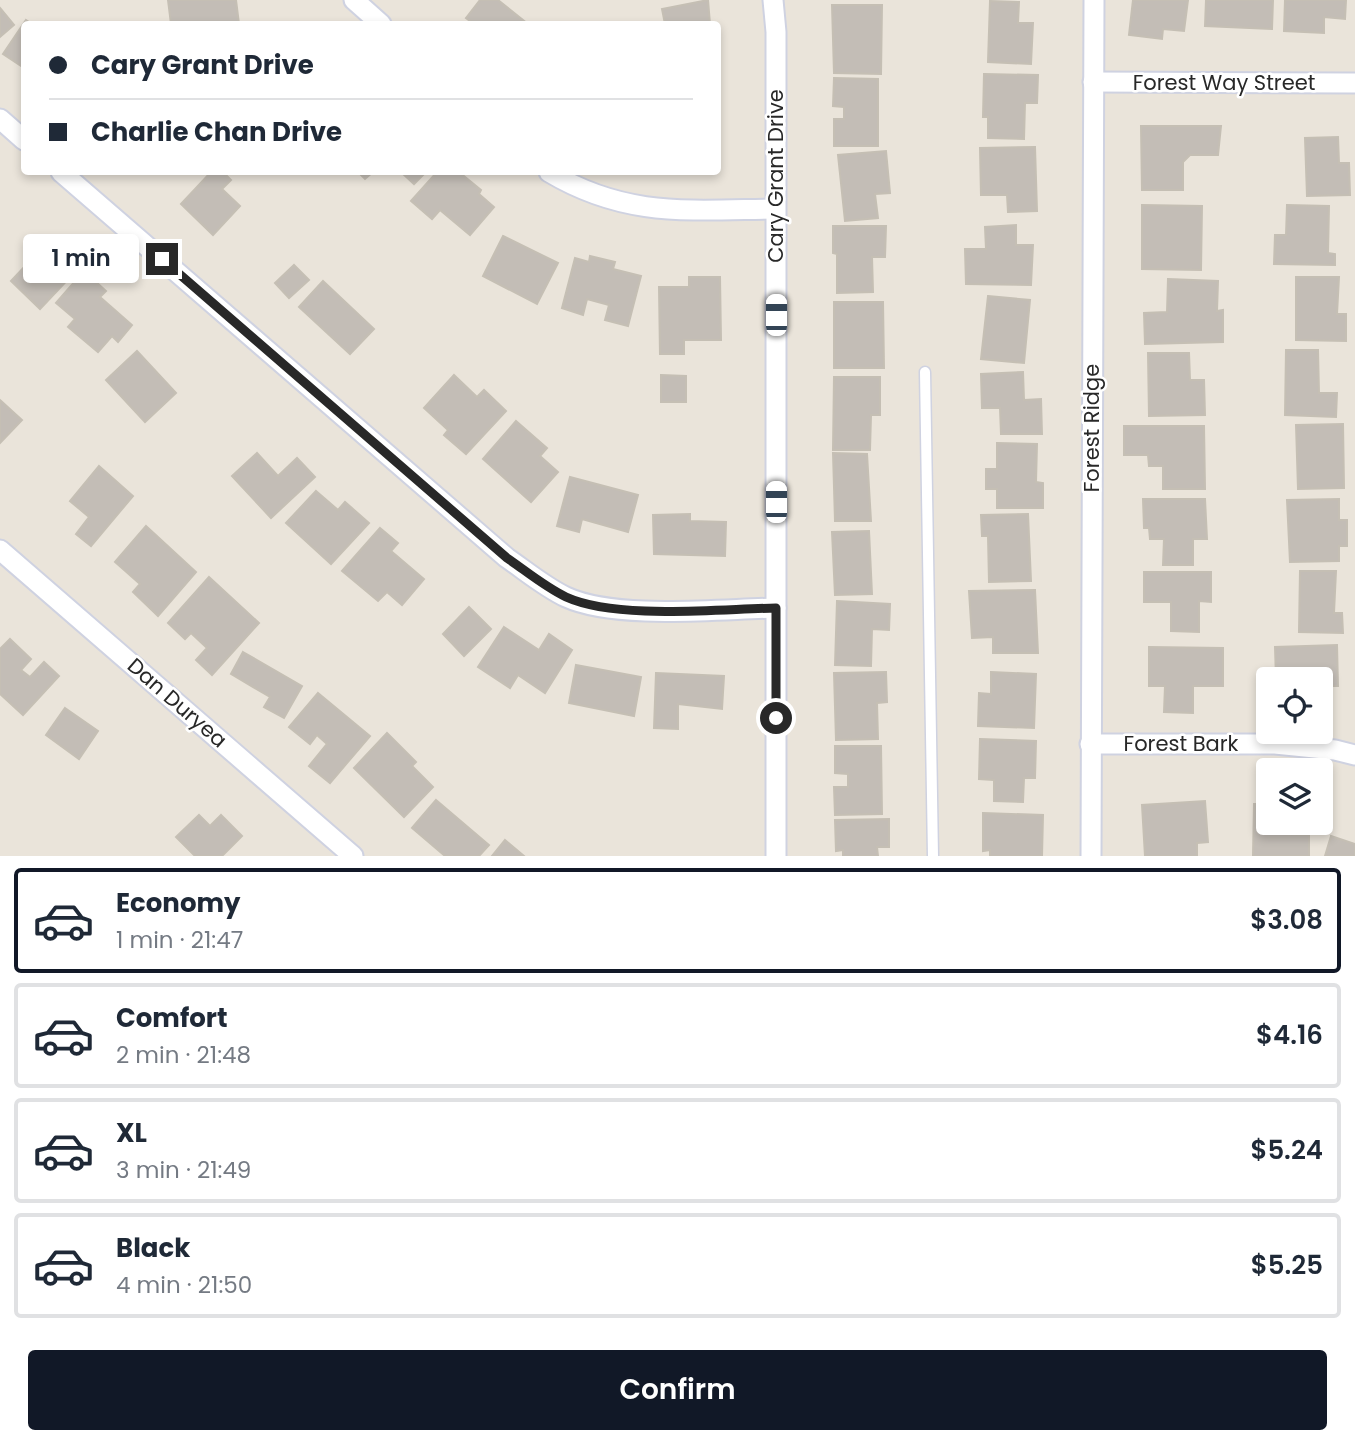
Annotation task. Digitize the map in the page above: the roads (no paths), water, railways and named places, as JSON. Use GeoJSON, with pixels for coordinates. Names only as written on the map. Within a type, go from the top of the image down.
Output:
{"type":"FeatureCollection","features":[{"type":"Feature","properties":{"kind":"street"},"geometry":{"type":"LineString","coordinates":[[354,0],[378,21]]}},
{"type":"Feature","properties":{"kind":"street","name":"Cary Grant Drive"},"geometry":{"type":"LineString","coordinates":[[773,0],[776,32],[776,856]]}},
{"type":"Feature","properties":{"kind":"street","name":"Forest Ridge"},"geometry":{"type":"LineString","coordinates":[[1091,856],[1094,0]]}},
{"type":"Feature","properties":{"kind":"street","name":"Forest Way Street"},"geometry":{"type":"LineString","coordinates":[[1093,82],[1355,83]]}},
{"type":"Feature","properties":{"kind":"street"},"geometry":{"type":"LineString","coordinates":[[0,119],[21,137]]}},
{"type":"Feature","properties":{"kind":"street"},"geometry":{"type":"LineString","coordinates":[[64,175],[507,558],[540,582],[566,597],[599,607],[647,611],[776,608]]}},
{"type":"Feature","properties":{"kind":"street"},"geometry":{"type":"LineString","coordinates":[[555,175],[612,201],[661,210],[775,209]]}},
{"type":"Feature","properties":{"kind":"street","name":"Dan Duryea"},"geometry":{"type":"LineString","coordinates":[[0,550],[353,856]]}},
{"type":"Feature","properties":{"kind":"street","name":"Forest Bark"},"geometry":{"type":"LineString","coordinates":[[1090,744],[1275,744],[1335,750],[1355,755]]}},
{"type":"Feature","properties":{"kind":"lane"},"geometry":{"type":"LineString","coordinates":[[925,372],[933,856]]}}]}
